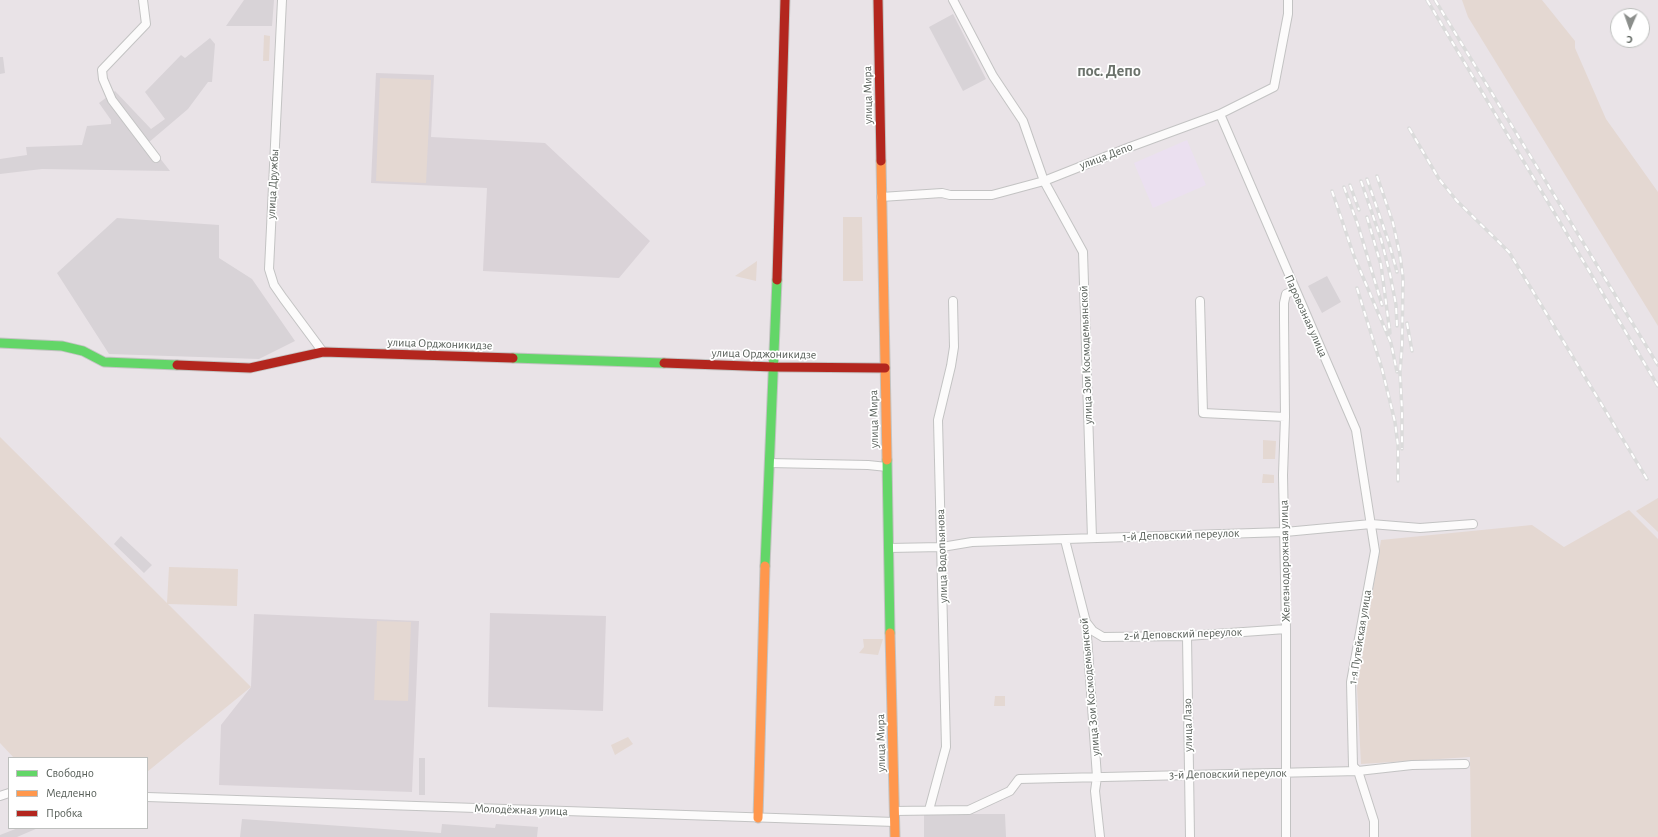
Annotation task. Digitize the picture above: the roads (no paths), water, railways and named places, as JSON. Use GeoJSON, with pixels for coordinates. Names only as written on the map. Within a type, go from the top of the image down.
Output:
{"type":"FeatureCollection","features":[{"type":"Feature","properties":{"kind":"street"},"geometry":{"type":"LineString","coordinates":[[143,0],[146,24],[102,70],[103,79],[112,100],[156,158]]}},
{"type":"Feature","properties":{"kind":"street","name":"улица Дружбы"},"geometry":{"type":"LineString","coordinates":[[282,0],[269,269],[274,284],[283,298],[323,352]]}},
{"type":"Feature","properties":{"kind":"street"},"geometry":{"type":"LineString","coordinates":[[758,818],[785,0]]}},
{"type":"Feature","properties":{"kind":"street","name":"улица Мира"},"geometry":{"type":"LineString","coordinates":[[878,0],[895,837]]}},
{"type":"Feature","properties":{"kind":"street"},"geometry":{"type":"LineString","coordinates":[[952,0],[993,76],[1023,121],[1044,181]]}},
{"type":"Feature","properties":{"kind":"street","name":"улица Депо"},"geometry":{"type":"LineString","coordinates":[[881,197],[942,193],[950,195],[992,194],[1044,181],[1220,114],[1274,86],[1288,14],[1288,0]]}},
{"type":"Feature","properties":{"kind":"street","name":"Паровозная улица"},"geometry":{"type":"LineString","coordinates":[[1220,114],[1356,430],[1371,524]]}},
{"type":"Feature","properties":{"kind":"street","name":"улица Зои Космодемьянской"},"geometry":{"type":"LineString","coordinates":[[1044,181],[1083,252],[1092,538]]}},
{"type":"Feature","properties":{"kind":"street","name":"Железнодорожная улица"},"geometry":{"type":"LineString","coordinates":[[1286,837],[1286,629],[1283,475],[1285,418],[1284,303],[1286,294],[1295,290]]}},
{"type":"Feature","properties":{"kind":"street","name":"улица Водопьянова"},"geometry":{"type":"LineString","coordinates":[[929,810],[946,747],[938,420],[954,347],[953,301]]}},
{"type":"Feature","properties":{"kind":"street"},"geometry":{"type":"LineString","coordinates":[[1200,301],[1203,413],[1285,418]]}},
{"type":"Feature","properties":{"kind":"street","name":"улица Орджоникидзе"},"geometry":{"type":"LineString","coordinates":[[0,343],[62,346],[83,351],[104,362],[250,368],[323,352],[774,367],[885,368]]}},
{"type":"Feature","properties":{"kind":"street"},"geometry":{"type":"LineString","coordinates":[[769,463],[868,465],[887,467]]}},
{"type":"Feature","properties":{"kind":"street","name":"1-й Деповский переулок"},"geometry":{"type":"LineString","coordinates":[[889,548],[942,547],[972,542],[1285,532],[1371,524],[1420,528],[1473,524]]}},
{"type":"Feature","properties":{"kind":"street","name":"1-я Путейская улица"},"geometry":{"type":"LineString","coordinates":[[1371,524],[1375,551],[1351,682],[1353,766],[1358,771],[1374,821],[1374,837]]}},
{"type":"Feature","properties":{"kind":"street","name":"улица Зои Космодемьянской"},"geometry":{"type":"LineString","coordinates":[[1065,540],[1086,622],[1097,777],[1095,791],[1100,837]]}},
{"type":"Feature","properties":{"kind":"street","name":"2-й Деповский переулок"},"geometry":{"type":"LineString","coordinates":[[1086,622],[1093,631],[1103,637],[1187,636],[1286,629]]}},
{"type":"Feature","properties":{"kind":"street","name":"улица Лазо"},"geometry":{"type":"LineString","coordinates":[[1187,636],[1190,837]]}},
{"type":"Feature","properties":{"kind":"street","name":"3-й Деповский переулок"},"geometry":{"type":"LineString","coordinates":[[929,810],[969,810],[1010,791],[1019,779],[1358,771],[1412,765],[1465,764]]}},
{"type":"Feature","properties":{"kind":"street","name":"Молодёжная улица"},"geometry":{"type":"LineString","coordinates":[[148,797],[895,822]]}},
{"type":"Feature","properties":{"kind":"street"},"geometry":{"type":"LineString","coordinates":[[894,811],[929,810]]}},
{"type":"Feature","properties":{"kind":"railway"},"geometry":{"type":"LineString","coordinates":[[1427,0],[1658,386]]}},
{"type":"Feature","properties":{"kind":"railway"},"geometry":{"type":"LineString","coordinates":[[1435,0],[1658,365]]}},
{"type":"Feature","properties":{"kind":"railway"},"geometry":{"type":"LineString","coordinates":[[1409,128],[1439,179],[1457,201],[1509,252],[1647,479]]}},
{"type":"Feature","properties":{"kind":"railway"},"geometry":{"type":"LineString","coordinates":[[1377,176],[1393,223],[1403,278],[1400,373],[1402,449]]}},
{"type":"Feature","properties":{"kind":"railway"},"geometry":{"type":"LineString","coordinates":[[1367,179],[1389,243],[1397,272]]}},
{"type":"Feature","properties":{"kind":"railway"},"geometry":{"type":"LineString","coordinates":[[1361,181],[1381,239],[1390,274],[1396,305],[1397,326]]}},
{"type":"Feature","properties":{"kind":"railway"},"geometry":{"type":"LineString","coordinates":[[1350,185],[1359,210]]}},
{"type":"Feature","properties":{"kind":"railway"},"geometry":{"type":"LineString","coordinates":[[1344,187],[1358,225],[1382,305]]}},
{"type":"Feature","properties":{"kind":"railway"},"geometry":{"type":"LineString","coordinates":[[1332,191],[1354,256],[1391,343],[1397,372]]}},
{"type":"Feature","properties":{"kind":"railway"},"geometry":{"type":"LineString","coordinates":[[1367,217],[1381,265],[1390,333]]}},
{"type":"Feature","properties":{"kind":"railway"},"geometry":{"type":"LineString","coordinates":[[1357,288],[1382,369],[1395,422],[1398,446],[1398,481]]}},
{"type":"Feature","properties":{"kind":"railway"},"geometry":{"type":"LineString","coordinates":[[1407,323],[1412,351]]}},
{"type":"Feature","properties":{"kind":"district","name":"пос. Депо"},"geometry":{"type":"Point","coordinates":[1109,71]}}]}
